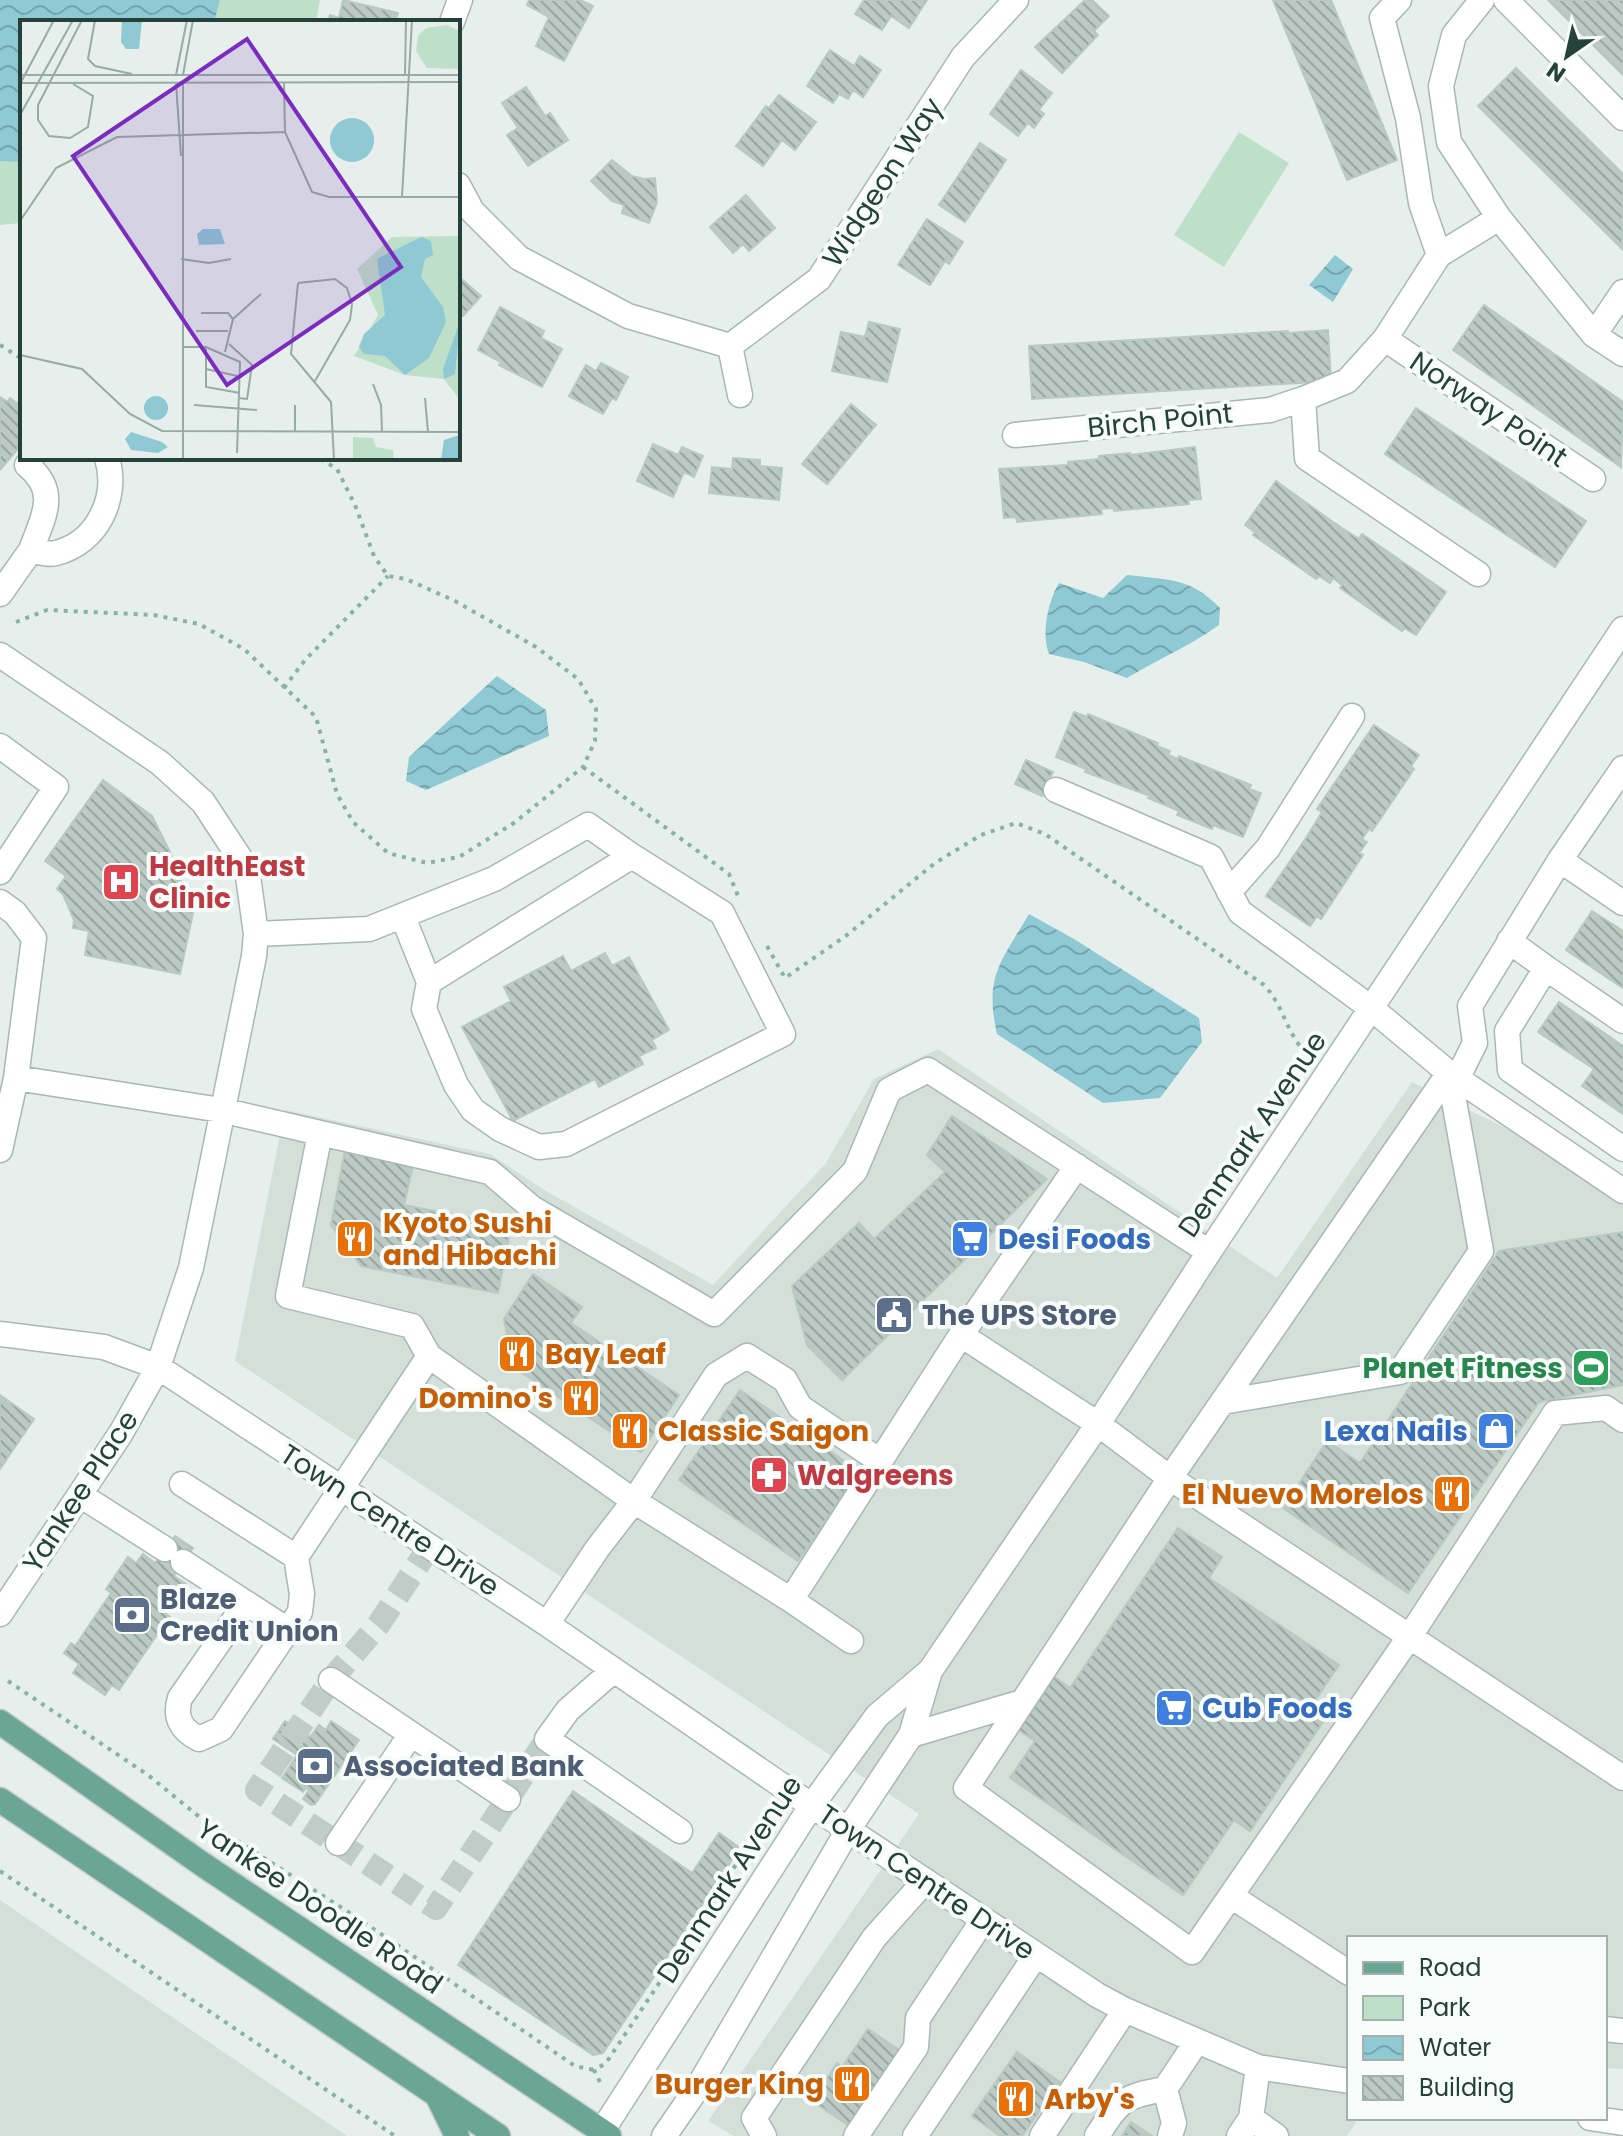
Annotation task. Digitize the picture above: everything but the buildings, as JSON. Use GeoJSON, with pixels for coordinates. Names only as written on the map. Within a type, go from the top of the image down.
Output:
{"type":"FeatureCollection","features":[{"type":"Feature","properties":{"kind":"main road","name":"Yankee Doodle Road"},"geometry":{"type":"LineString","coordinates":[[0,1722],[202,1864],[603,2134]]}},
{"type":"Feature","properties":{"kind":"main road"},"geometry":{"type":"LineString","coordinates":[[0,1800],[498,2136]]}},
{"type":"Feature","properties":{"kind":"main road"},"geometry":{"type":"LineString","coordinates":[[437,2095],[457,2136]]}},
{"type":"Feature","properties":{"kind":"street"},"geometry":{"type":"LineString","coordinates":[[453,20],[460,0]]}},
{"type":"Feature","properties":{"kind":"street","name":"Widgeon Way"},"geometry":{"type":"LineString","coordinates":[[730,346],[819,279],[963,57],[1016,0]]}},
{"type":"Feature","properties":{"kind":"street"},"geometry":{"type":"LineString","coordinates":[[1399,0],[1382,18],[1408,118],[1421,203],[1439,255]]}},
{"type":"Feature","properties":{"kind":"street"},"geometry":{"type":"LineString","coordinates":[[1482,0],[1454,35],[1441,86],[1449,142],[1499,218],[1594,335],[1623,354]]}},
{"type":"Feature","properties":{"kind":"street"},"geometry":{"type":"LineString","coordinates":[[1506,0],[1623,118]]}},
{"type":"Feature","properties":{"kind":"street"},"geometry":{"type":"LineString","coordinates":[[460,189],[472,211],[519,258],[628,316],[730,346],[740,395]]}},
{"type":"Feature","properties":{"kind":"street","name":"Birch Point"},"geometry":{"type":"LineString","coordinates":[[1015,435],[1270,410],[1347,381],[1385,339],[1439,255],[1499,218]]}},
{"type":"Feature","properties":{"kind":"street"},"geometry":{"type":"LineString","coordinates":[[1594,335],[1623,292]]}},
{"type":"Feature","properties":{"kind":"street","name":"Norway Point"},"geometry":{"type":"LineString","coordinates":[[1385,339],[1593,479]]}},
{"type":"Feature","properties":{"kind":"street"},"geometry":{"type":"LineString","coordinates":[[1303,399],[1307,458],[1478,574]]}},
{"type":"Feature","properties":{"kind":"street"},"geometry":{"type":"LineString","coordinates":[[31,550],[53,554],[77,545],[99,524],[110,493],[107,460]]}},
{"type":"Feature","properties":{"kind":"street"},"geometry":{"type":"LineString","coordinates":[[0,594],[31,550],[47,509],[47,490],[38,474],[27,465]]}},
{"type":"Feature","properties":{"kind":"street","name":"Denmark Avenue"},"geometry":{"type":"LineString","coordinates":[[603,2134],[812,1805],[877,1716],[930,1671],[1098,1424],[1623,629]]}},
{"type":"Feature","properties":{"kind":"street"},"geometry":{"type":"LineString","coordinates":[[0,655],[160,763],[203,802],[247,869],[256,934],[254,956],[191,1268],[158,1367]]}},
{"type":"Feature","properties":{"kind":"street"},"geometry":{"type":"LineString","coordinates":[[1229,892],[1268,848],[1352,716]]}},
{"type":"Feature","properties":{"kind":"street"},"geometry":{"type":"LineString","coordinates":[[0,746],[56,787],[0,872]]}},
{"type":"Feature","properties":{"kind":"street"},"geometry":{"type":"LineString","coordinates":[[1623,768],[1560,860],[1470,1006],[1475,1043],[1170,1478],[966,1788],[1192,1952],[1410,1636],[1555,1413],[1606,1408],[1623,1420]]}},
{"type":"Feature","properties":{"kind":"street"},"geometry":{"type":"LineString","coordinates":[[1056,790],[1211,857],[1240,912],[1371,1008],[1453,1076],[1623,1191]]}},
{"type":"Feature","properties":{"kind":"street"},"geometry":{"type":"LineString","coordinates":[[256,934],[369,929],[494,879],[588,825],[722,913],[783,1034],[566,1144],[539,1147],[500,1129],[473,1110],[456,1085],[424,1009],[429,982],[403,917]]}},
{"type":"Feature","properties":{"kind":"street"},"geometry":{"type":"LineString","coordinates":[[429,982],[632,856]]}},
{"type":"Feature","properties":{"kind":"street"},"geometry":{"type":"LineString","coordinates":[[1560,860],[1623,903]]}},
{"type":"Feature","properties":{"kind":"street"},"geometry":{"type":"LineString","coordinates":[[0,902],[15,913],[34,938],[16,1078],[0,1150]]}},
{"type":"Feature","properties":{"kind":"street"},"geometry":{"type":"LineString","coordinates":[[1509,941],[1623,1021]]}},
{"type":"Feature","properties":{"kind":"street"},"geometry":{"type":"LineString","coordinates":[[1546,968],[1507,1031],[1510,1070],[1623,1149]]}},
{"type":"Feature","properties":{"kind":"street"},"geometry":{"type":"LineString","coordinates":[[16,1078],[221,1110],[490,1172],[532,1208],[714,1314],[855,1171],[889,1090],[928,1070],[1209,1252]]}},
{"type":"Feature","properties":{"kind":"street"},"geometry":{"type":"LineString","coordinates":[[1222,1402],[1400,1372],[1481,1251],[1453,1076]]}},
{"type":"Feature","properties":{"kind":"street"},"geometry":{"type":"LineString","coordinates":[[320,1133],[288,1296],[412,1326],[429,1356],[634,1501],[851,1641]]}},
{"type":"Feature","properties":{"kind":"street"},"geometry":{"type":"LineString","coordinates":[[791,1600],[961,1335],[1077,1166]]}},
{"type":"Feature","properties":{"kind":"street","name":"Town Centre Drive"},"geometry":{"type":"LineString","coordinates":[[0,1334],[104,1347],[158,1367],[547,1624],[983,1920],[1125,2010],[1258,2067],[1347,2081]]}},
{"type":"Feature","properties":{"kind":"street"},"geometry":{"type":"LineString","coordinates":[[961,1335],[1098,1424],[1170,1478],[1623,1778]]}},
{"type":"Feature","properties":{"kind":"street"},"geometry":{"type":"LineString","coordinates":[[246,1603],[180,1698],[176,1710],[179,1723],[187,1733],[199,1739],[221,1729],[300,1612],[302,1594],[296,1557],[429,1356]]}},
{"type":"Feature","properties":{"kind":"street"},"geometry":{"type":"LineString","coordinates":[[547,1624],[597,1549],[634,1501],[716,1375],[747,1356],[785,1380],[800,1407],[880,1461]]}},
{"type":"Feature","properties":{"kind":"street","name":"Yankee Place"},"geometry":{"type":"LineString","coordinates":[[0,1614],[121,1433],[158,1367]]}},
{"type":"Feature","properties":{"kind":"street"},"geometry":{"type":"LineString","coordinates":[[182,1484],[296,1557]]}},
{"type":"Feature","properties":{"kind":"street"},"geometry":{"type":"LineString","coordinates":[[80,1495],[288,1630]]}},
{"type":"Feature","properties":{"kind":"street"},"geometry":{"type":"LineString","coordinates":[[614,1670],[568,1710],[547,1739],[680,1831]]}},
{"type":"Feature","properties":{"kind":"street","name":"Denmark Avenue"},"geometry":{"type":"LineString","coordinates":[[664,2136],[698,2087],[848,1830],[911,1735],[930,1671]]}},
{"type":"Feature","properties":{"kind":"street"},"geometry":{"type":"LineString","coordinates":[[331,1680],[508,1799]]}},
{"type":"Feature","properties":{"kind":"street"},"geometry":{"type":"LineString","coordinates":[[911,1735],[1022,1702]]}},
{"type":"Feature","properties":{"kind":"street"},"geometry":{"type":"LineString","coordinates":[[338,1843],[411,1734]]}},
{"type":"Feature","properties":{"kind":"street"},"geometry":{"type":"LineString","coordinates":[[764,2136],[754,2118],[874,1938],[925,1881]]}},
{"type":"Feature","properties":{"kind":"street"},"geometry":{"type":"LineString","coordinates":[[1231,1896],[1347,1972]]}},
{"type":"Feature","properties":{"kind":"street"},"geometry":{"type":"LineString","coordinates":[[856,2136],[916,2047],[918,2018],[983,1920]]}},
{"type":"Feature","properties":{"kind":"street"},"geometry":{"type":"LineString","coordinates":[[915,2136],[1036,1955]]}},
{"type":"Feature","properties":{"kind":"street"},"geometry":{"type":"LineString","coordinates":[[1042,2136],[1125,2010]]}},
{"type":"Feature","properties":{"kind":"street"},"geometry":{"type":"LineString","coordinates":[[1097,2136],[1117,2104],[1139,2093],[1165,2089],[1197,2041]]}},
{"type":"Feature","properties":{"kind":"street"},"geometry":{"type":"LineString","coordinates":[[1258,2067],[1245,2127],[1276,2136]]}},
{"type":"Feature","properties":{"kind":"street"},"geometry":{"type":"LineString","coordinates":[[1165,2089],[1174,2123],[1170,2136]]}},
{"type":"Feature","properties":{"kind":"street"},"geometry":{"type":"LineString","coordinates":[[1603,2120],[1623,2123]]}},
{"type":"Feature","properties":{"kind":"path"},"geometry":{"type":"LineString","coordinates":[[0,345],[20,357]]}},
{"type":"Feature","properties":{"kind":"path"},"geometry":{"type":"LineString","coordinates":[[16,622],[47,610],[154,615],[199,624],[244,649],[316,717],[337,794],[353,822],[388,853],[427,863],[459,857],[514,823],[583,767],[595,741],[596,709],[578,679],[536,647],[493,621],[406,579],[388,576],[374,556],[355,505],[337,469],[322,460]]}},
{"type":"Feature","properties":{"kind":"path"},"geometry":{"type":"LineString","coordinates":[[284,688],[314,650],[388,576]]}},
{"type":"Feature","properties":{"kind":"path"},"geometry":{"type":"LineString","coordinates":[[583,767],[729,874],[743,905]]}},
{"type":"Feature","properties":{"kind":"path"},"geometry":{"type":"LineString","coordinates":[[761,936],[785,978],[847,935],[935,863],[981,835],[1016,823],[1045,834],[1264,985],[1274,996],[1282,1017],[1304,1051]]}},
{"type":"Feature","properties":{"kind":"path"},"geometry":{"type":"LineString","coordinates":[[8,1681],[148,1775],[197,1815],[244,1847],[356,1917],[575,2066],[594,2070],[606,2063],[615,2050],[757,1830]]}},
{"type":"Feature","properties":{"kind":"path"},"geometry":{"type":"LineString","coordinates":[[0,1871],[395,2136]]}},
{"type":"Feature","properties":{"kind":"path"},"geometry":{"type":"LineString","coordinates":[[594,2070],[600,2082]]}},
{"type":"Feature","properties":{"kind":"shaded area"},"geometry":{"type":"Polygon","coordinates":[[[938,1049],[1277,1278],[1412,1082],[1623,1186],[1623,2069],[1607,2068],[1607,1936],[1347,1936],[1347,2120],[1358,2120],[1347,2136],[734,2136],[708,2121],[919,1814],[235,1361],[285,1110],[490,1154],[546,1191],[713,1285],[826,1163],[874,1079],[938,1049]]]}},
{"type":"Feature","properties":{"kind":"shaded area"},"geometry":{"type":"Polygon","coordinates":[[[0,1900],[347,2136],[0,2136],[0,1900]]]}},
{"type":"Feature","properties":{"kind":"green space"},"geometry":{"type":"Polygon","coordinates":[[[0,0],[320,0],[316,20],[20,20],[20,223],[0,225],[0,0]]]}},
{"type":"Feature","properties":{"kind":"green space"},"geometry":{"type":"Polygon","coordinates":[[[1239,132],[1289,163],[1224,267],[1174,235],[1239,132]]]}},
{"type":"Feature","properties":{"kind":"water"},"geometry":{"type":"Polygon","coordinates":[[[0,0],[220,0],[215,20],[20,20],[20,162],[0,161],[0,0]]]}},
{"type":"Feature","properties":{"kind":"water"},"geometry":{"type":"Polygon","coordinates":[[[1335,255],[1353,269],[1333,302],[1309,285],[1335,255]]]}},
{"type":"Feature","properties":{"kind":"water"},"geometry":{"type":"Polygon","coordinates":[[[1127,575],[1167,579],[1199,590],[1220,608],[1219,625],[1127,678],[1084,662],[1049,654],[1047,618],[1059,583],[1103,598],[1127,575]]]}},
{"type":"Feature","properties":{"kind":"water"},"geometry":{"type":"Polygon","coordinates":[[[497,676],[546,710],[549,736],[426,790],[406,781],[409,757],[497,676]]]}},
{"type":"Feature","properties":{"kind":"water"},"geometry":{"type":"Polygon","coordinates":[[[1029,914],[1199,1018],[1202,1042],[1160,1098],[1103,1103],[997,1034],[993,1014],[994,983],[1003,958],[1029,914]]]}},
{"type":"Feature","properties":{"kind":"tunnel"},"geometry":{"type":"LineString","coordinates":[[430,1546],[379,1624],[331,1680],[257,1790],[436,1908],[547,1739]]}},
{"type":"Feature","properties":{"kind":"place","name":"HealthEast Clinic"},"geometry":{"type":"Point","coordinates":[121,882]}},
{"type":"Feature","properties":{"kind":"place","name":"Kyoto Sushi and Hibachi"},"geometry":{"type":"Point","coordinates":[355,1239]}},
{"type":"Feature","properties":{"kind":"place","name":"Desi Foods"},"geometry":{"type":"Point","coordinates":[970,1239]}},
{"type":"Feature","properties":{"kind":"place","name":"The UPS Store"},"geometry":{"type":"Point","coordinates":[894,1315]}},
{"type":"Feature","properties":{"kind":"place","name":"Bay Leaf"},"geometry":{"type":"Point","coordinates":[517,1354]}},
{"type":"Feature","properties":{"kind":"place","name":"Planet Fitness"},"geometry":{"type":"Point","coordinates":[1591,1368]}},
{"type":"Feature","properties":{"kind":"place","name":"Domino's"},"geometry":{"type":"Point","coordinates":[581,1398]}},
{"type":"Feature","properties":{"kind":"place","name":"Classic Saigon"},"geometry":{"type":"Point","coordinates":[630,1431]}},
{"type":"Feature","properties":{"kind":"place","name":"Lexa Nails"},"geometry":{"type":"Point","coordinates":[1496,1431]}},
{"type":"Feature","properties":{"kind":"place","name":"Walgreens"},"geometry":{"type":"Point","coordinates":[769,1475]}},
{"type":"Feature","properties":{"kind":"place","name":"El Nuevo Morelos"},"geometry":{"type":"Point","coordinates":[1452,1494]}},
{"type":"Feature","properties":{"kind":"place","name":"Blaze Credit Union"},"geometry":{"type":"Point","coordinates":[132,1615]}},
{"type":"Feature","properties":{"kind":"place","name":"Cub Foods"},"geometry":{"type":"Point","coordinates":[1174,1708]}},
{"type":"Feature","properties":{"kind":"place","name":"Associated Bank"},"geometry":{"type":"Point","coordinates":[315,1766]}},
{"type":"Feature","properties":{"kind":"place","name":"Burger King"},"geometry":{"type":"Point","coordinates":[852,2084]}},
{"type":"Feature","properties":{"kind":"place","name":"Arby's"},"geometry":{"type":"Point","coordinates":[1016,2099]}}]}
